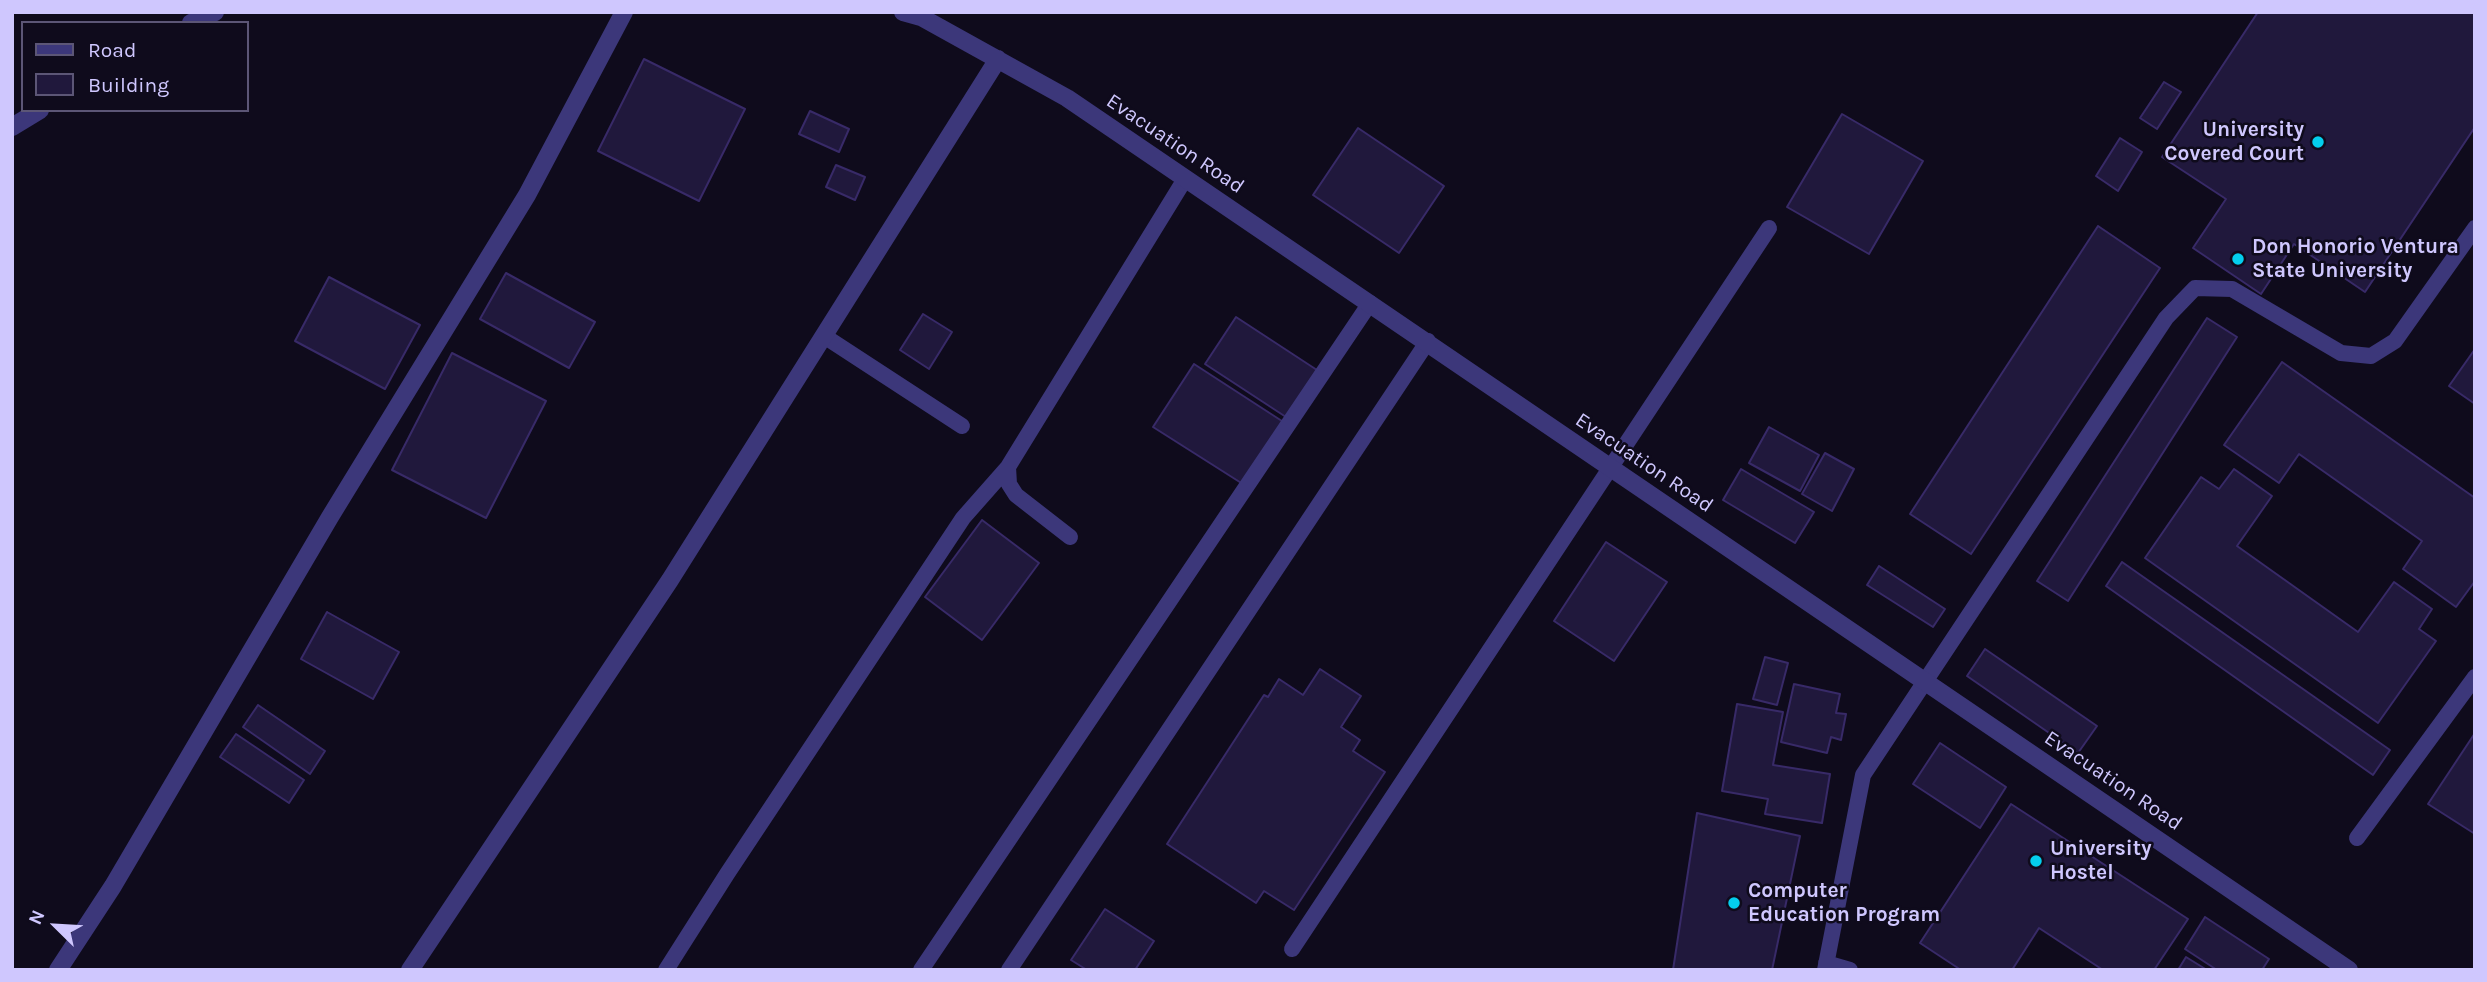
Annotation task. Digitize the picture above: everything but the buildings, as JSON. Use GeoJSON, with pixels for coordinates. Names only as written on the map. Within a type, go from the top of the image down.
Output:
{"type":"FeatureCollection","features":[{"type":"Feature","properties":{"kind":"street"},"geometry":{"type":"LineString","coordinates":[[195,21],[215,12]]}},
{"type":"Feature","properties":{"kind":"street"},"geometry":{"type":"LineString","coordinates":[[58,970],[113,886],[330,517],[527,195],[624,12]]}},
{"type":"Feature","properties":{"kind":"street","name":"Evacuation Road"},"geometry":{"type":"LineString","coordinates":[[903,12],[920,17],[1068,98],[2349,970]]}},
{"type":"Feature","properties":{"kind":"street"},"geometry":{"type":"LineString","coordinates":[[410,970],[670,580],[998,60]]}},
{"type":"Feature","properties":{"kind":"street"},"geometry":{"type":"LineString","coordinates":[[12,127],[37,112]]}},
{"type":"Feature","properties":{"kind":"lane"},"geometry":{"type":"LineString","coordinates":[[666,970],[734,862],[963,518],[1008,467],[1185,179]]}},
{"type":"Feature","properties":{"kind":"lane"},"geometry":{"type":"LineString","coordinates":[[1292,949],[1769,228]]}},
{"type":"Feature","properties":{"kind":"lane"},"geometry":{"type":"LineString","coordinates":[[1850,970],[1826,967],[1863,775],[2166,318],[2195,288],[2232,289],[2341,354],[2371,356],[2395,341],[2475,228]]}},
{"type":"Feature","properties":{"kind":"lane"},"geometry":{"type":"LineString","coordinates":[[921,970],[1199,561],[1370,303]]}},
{"type":"Feature","properties":{"kind":"lane"},"geometry":{"type":"LineString","coordinates":[[824,336],[962,425]]}},
{"type":"Feature","properties":{"kind":"lane"},"geometry":{"type":"LineString","coordinates":[[1009,970],[1428,341]]}},
{"type":"Feature","properties":{"kind":"lane"},"geometry":{"type":"LineString","coordinates":[[1008,467],[1009,484],[1016,495],[1070,537]]}},
{"type":"Feature","properties":{"kind":"lane"},"geometry":{"type":"LineString","coordinates":[[2357,838],[2475,677]]}},
{"type":"Feature","properties":{"kind":"place","name":"University Covered Court"},"geometry":{"type":"Point","coordinates":[2318,142]}},
{"type":"Feature","properties":{"kind":"place","name":"Don Honorio Ventura State University"},"geometry":{"type":"Point","coordinates":[2238,259]}},
{"type":"Feature","properties":{"kind":"place","name":"University Hostel"},"geometry":{"type":"Point","coordinates":[2036,861]}},
{"type":"Feature","properties":{"kind":"place","name":"Computer Education Program"},"geometry":{"type":"Point","coordinates":[1734,903]}}]}
